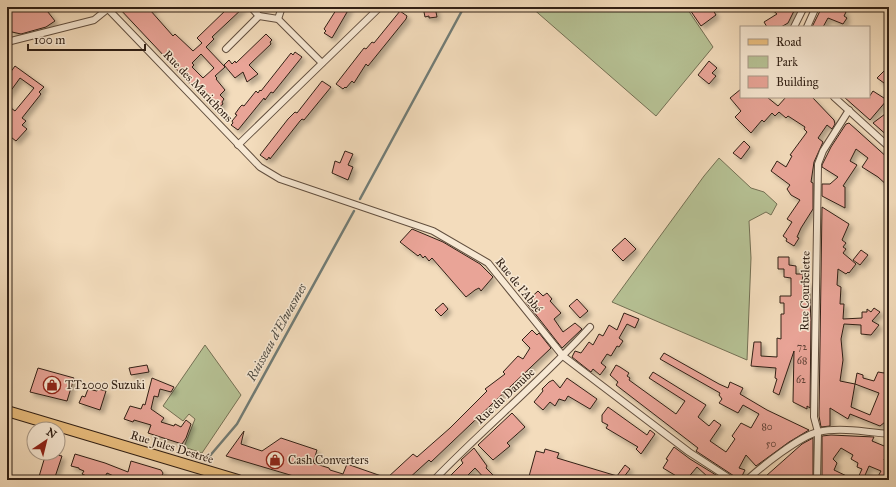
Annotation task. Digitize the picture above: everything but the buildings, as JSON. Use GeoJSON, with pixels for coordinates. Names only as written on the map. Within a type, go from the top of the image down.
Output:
{"type":"FeatureCollection","features":[{"type":"Feature","properties":{"kind":"main road","name":"Rue Jules Destrée"},"geometry":{"type":"LineString","coordinates":[[7,411],[98,438],[221,478],[238,480]]}},
{"type":"Feature","properties":{"kind":"street"},"geometry":{"type":"LineString","coordinates":[[251,7],[259,16],[278,19],[322,64]]}},
{"type":"Feature","properties":{"kind":"street"},"geometry":{"type":"LineString","coordinates":[[278,19],[282,7]]}},
{"type":"Feature","properties":{"kind":"street"},"geometry":{"type":"LineString","coordinates":[[238,145],[380,7]]}},
{"type":"Feature","properties":{"kind":"street"},"geometry":{"type":"LineString","coordinates":[[794,26],[804,7]]}},
{"type":"Feature","properties":{"kind":"street"},"geometry":{"type":"LineString","coordinates":[[7,42],[94,20],[109,8]]}},
{"type":"Feature","properties":{"kind":"street","name":"Rue des Marichons"},"geometry":{"type":"LineString","coordinates":[[109,8],[238,145]]}},
{"type":"Feature","properties":{"kind":"street"},"geometry":{"type":"LineString","coordinates":[[807,26],[814,8]]}},
{"type":"Feature","properties":{"kind":"street"},"geometry":{"type":"LineString","coordinates":[[226,50],[259,16]]}},
{"type":"Feature","properties":{"kind":"street"},"geometry":{"type":"LineString","coordinates":[[835,98],[889,147]]}},
{"type":"Feature","properties":{"kind":"street","name":"Rue Courbelette"},"geometry":{"type":"LineString","coordinates":[[816,480],[818,432],[814,417],[818,164],[823,151],[849,110]]}},
{"type":"Feature","properties":{"kind":"street","name":"Rue de l'Abbé"},"geometry":{"type":"LineString","coordinates":[[238,145],[260,166],[280,179],[433,231],[488,263],[563,356],[689,452],[732,480]]}},
{"type":"Feature","properties":{"kind":"street","name":"Rue du Danube"},"geometry":{"type":"LineString","coordinates":[[434,480],[471,442],[519,399],[563,356],[590,327]]}},
{"type":"Feature","properties":{"kind":"street"},"geometry":{"type":"LineString","coordinates":[[747,480],[789,447],[818,432],[848,431],[889,434]]}},
{"type":"Feature","properties":{"kind":"green space"},"geometry":{"type":"Polygon","coordinates":[[[531,7],[686,7],[713,47],[656,116],[531,7]]]}},
{"type":"Feature","properties":{"kind":"green space"},"geometry":{"type":"Polygon","coordinates":[[[719,158],[751,188],[764,192],[777,204],[771,215],[766,212],[749,221],[751,258],[747,360],[612,302],[704,176],[719,158]]]}},
{"type":"Feature","properties":{"kind":"green space"},"geometry":{"type":"Polygon","coordinates":[[[205,345],[241,395],[202,453],[184,447],[195,419],[189,414],[183,421],[163,406],[205,345]]]}},
{"type":"Feature","properties":{"kind":"waterway","name":"Ruisseau d'Elwasmes"},"geometry":{"type":"LineString","coordinates":[[360,199],[464,7]]}},
{"type":"Feature","properties":{"kind":"waterway","name":"Ruisseau d'Elwasmes"},"geometry":{"type":"LineString","coordinates":[[208,458],[237,424],[354,211]]}},
{"type":"Feature","properties":{"kind":"place","name":"TT2000 Suzuki"},"geometry":{"type":"Point","coordinates":[52,385]}},
{"type":"Feature","properties":{"kind":"place","name":"Cash Converters"},"geometry":{"type":"Point","coordinates":[275,460]}}]}
